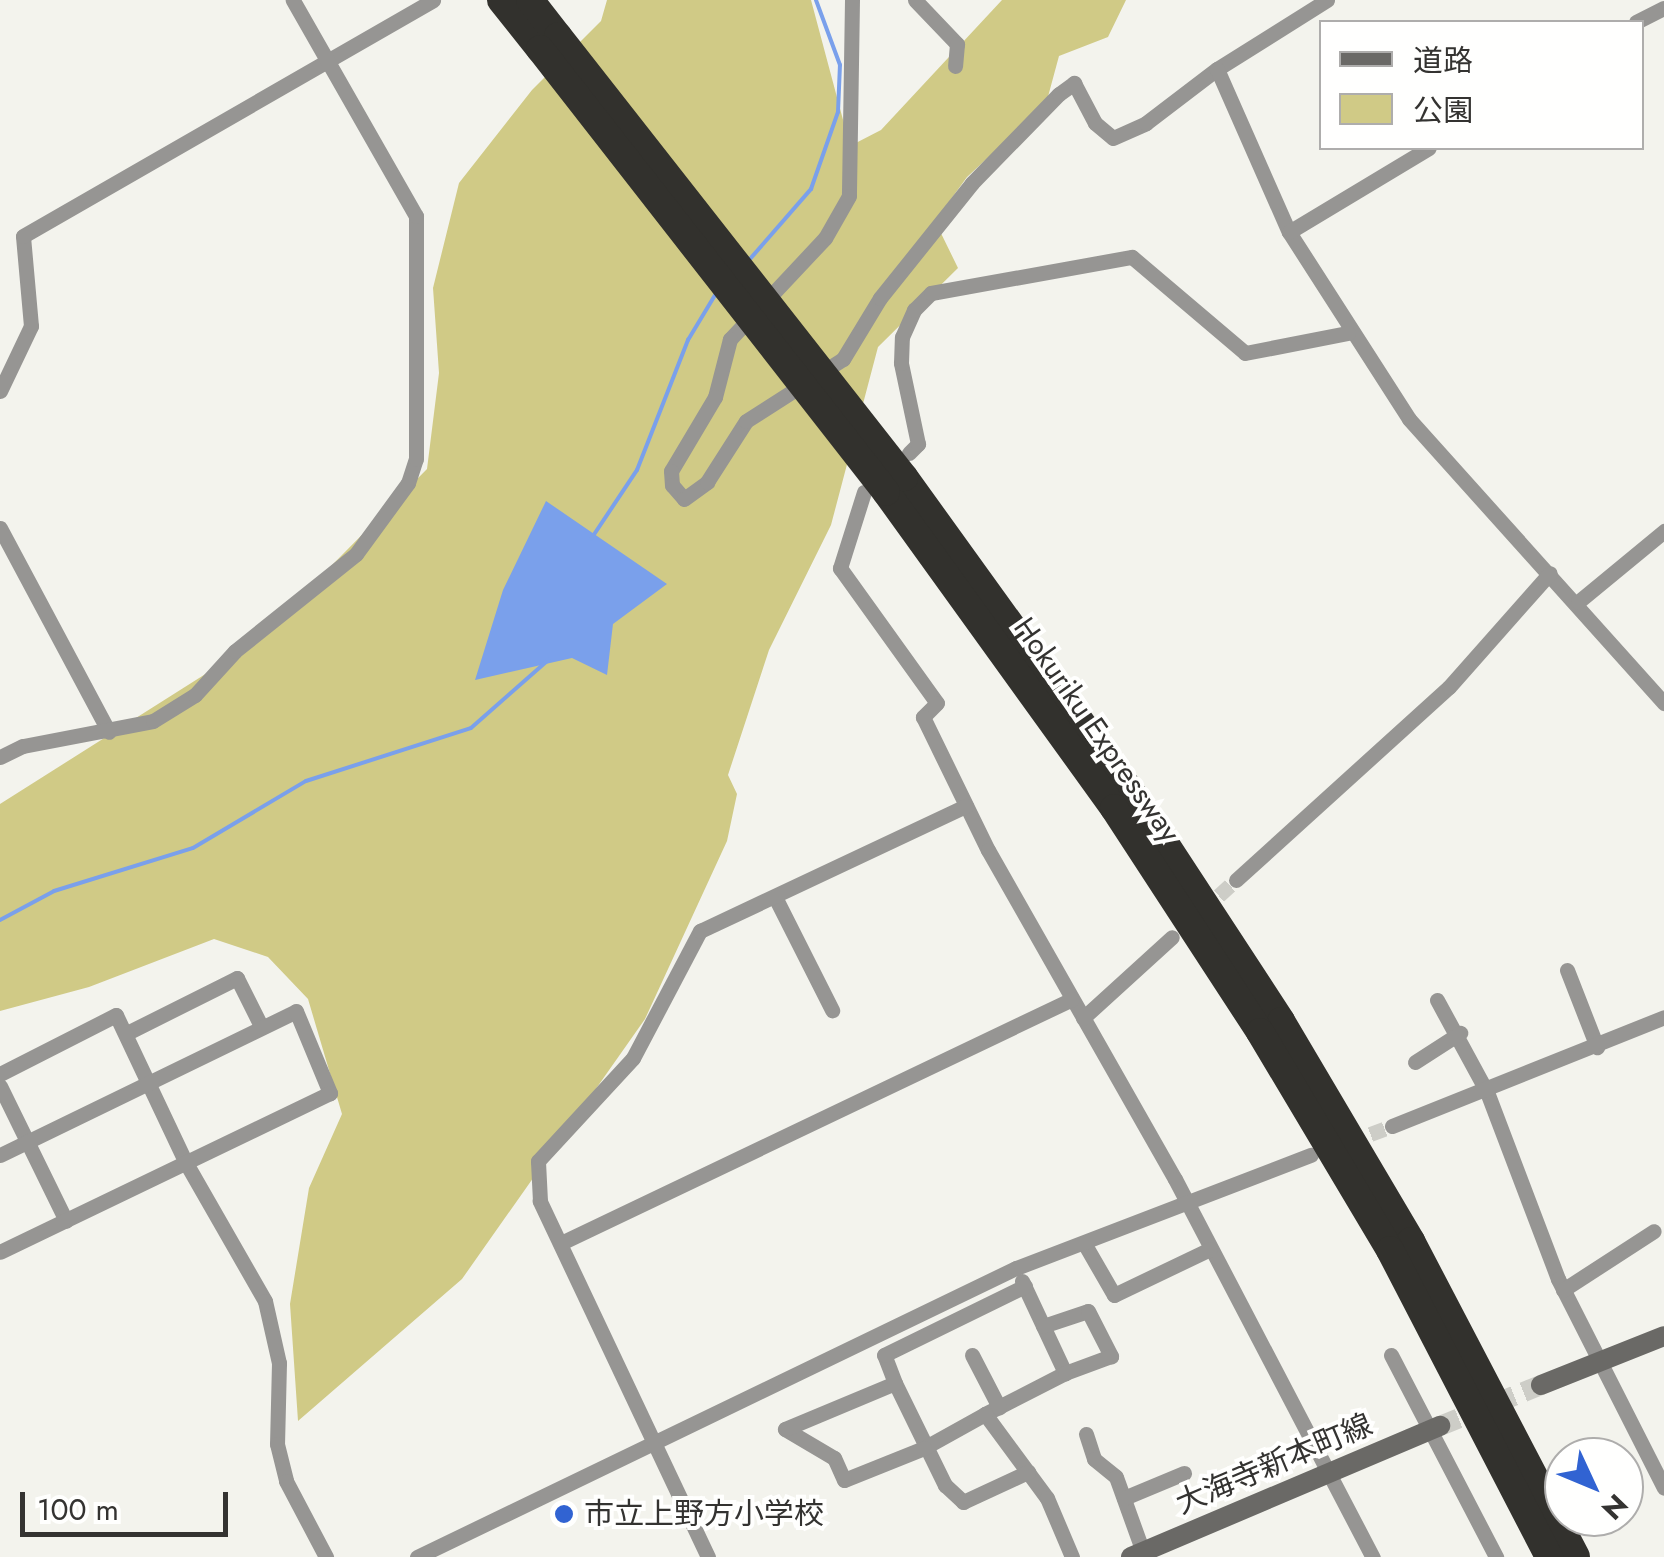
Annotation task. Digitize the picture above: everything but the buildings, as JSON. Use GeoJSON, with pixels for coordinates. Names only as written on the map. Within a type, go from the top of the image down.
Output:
{"type":"FeatureCollection","features":[{"type":"Feature","properties":{"kind":"highway","name":"Hokuriku Expressway"},"geometry":{"type":"LineString","coordinates":[[501,0],[549,42],[1132,792],[1282,1021],[1446,1305],[1576,1557]]}},
{"type":"Feature","properties":{"kind":"highway","name":"Hokuriku Expressway"},"geometry":{"type":"LineString","coordinates":[[530,0],[549,42]]}},
{"type":"Feature","properties":{"kind":"highway","name":"Hokuriku Expressway"},"geometry":{"type":"LineString","coordinates":[[891,479],[1260,1032],[1390,1250],[1549,1557]]}},
{"type":"Feature","properties":{"kind":"main road"},"geometry":{"type":"LineString","coordinates":[[1541,1385],[1664,1336]]}},
{"type":"Feature","properties":{"kind":"main road","name":"大海寺新本町線"},"geometry":{"type":"LineString","coordinates":[[1137,1554],[1436,1428]]}},
{"type":"Feature","properties":{"kind":"street"},"geometry":{"type":"LineString","coordinates":[[0,757],[23,746],[153,721],[195,695],[234,651],[356,554],[408,483],[416,459],[416,216],[293,0]]}},
{"type":"Feature","properties":{"kind":"street"},"geometry":{"type":"LineString","coordinates":[[0,390],[30,326],[23,236],[433,0]]}},
{"type":"Feature","properties":{"kind":"street"},"geometry":{"type":"LineString","coordinates":[[852,0],[849,196],[825,238],[730,339],[715,396],[672,471],[672,484],[684,499],[708,482],[746,421],[843,359],[880,298],[972,183],[1059,94],[1074,83],[1096,123],[1113,138],[1146,123],[1217,69],[1327,0]]}},
{"type":"Feature","properties":{"kind":"street"},"geometry":{"type":"LineString","coordinates":[[915,0],[957,44],[956,66]]}},
{"type":"Feature","properties":{"kind":"street"},"geometry":{"type":"LineString","coordinates":[[1640,20],[1664,8]]}},
{"type":"Feature","properties":{"kind":"street"},"geometry":{"type":"LineString","coordinates":[[1217,69],[1289,232],[1348,333],[1409,419],[1578,602],[1664,703]]}},
{"type":"Feature","properties":{"kind":"street"},"geometry":{"type":"LineString","coordinates":[[1289,232],[1426,150]]}},
{"type":"Feature","properties":{"kind":"street"},"geometry":{"type":"LineString","coordinates":[[1348,333],[1244,353],[1132,257],[931,293],[914,310],[902,337],[900,363],[918,444],[891,479],[840,568],[937,703],[923,717],[966,806],[1333,1472],[1373,1557]]}},
{"type":"Feature","properties":{"kind":"street"},"geometry":{"type":"LineString","coordinates":[[0,528],[110,732]]}},
{"type":"Feature","properties":{"kind":"street"},"geometry":{"type":"LineString","coordinates":[[1578,602],[1664,532]]}},
{"type":"Feature","properties":{"kind":"street"},"geometry":{"type":"LineString","coordinates":[[1236,880],[1449,687],[1550,574]]}},
{"type":"Feature","properties":{"kind":"street"},"geometry":{"type":"LineString","coordinates":[[708,1557],[540,1201],[538,1162],[633,1058],[700,931],[966,806]]}},
{"type":"Feature","properties":{"kind":"street"},"geometry":{"type":"LineString","coordinates":[[774,897],[832,1010]]}},
{"type":"Feature","properties":{"kind":"street"},"geometry":{"type":"LineString","coordinates":[[1083,1018],[1172,937]]}},
{"type":"Feature","properties":{"kind":"street"},"geometry":{"type":"LineString","coordinates":[[1567,970],[1597,1047]]}},
{"type":"Feature","properties":{"kind":"street"},"geometry":{"type":"LineString","coordinates":[[128,1033],[237,978],[261,1026]]}},
{"type":"Feature","properties":{"kind":"street"},"geometry":{"type":"LineString","coordinates":[[561,1244],[1072,1000]]}},
{"type":"Feature","properties":{"kind":"street"},"geometry":{"type":"LineString","coordinates":[[1437,1000],[1460,1033],[1487,1092],[1563,1290],[1664,1488]]}},
{"type":"Feature","properties":{"kind":"street"},"geometry":{"type":"LineString","coordinates":[[0,1155],[296,1011],[330,1093],[0,1252]]}},
{"type":"Feature","properties":{"kind":"street"},"geometry":{"type":"LineString","coordinates":[[0,1074],[116,1015],[128,1033],[186,1163],[264,1301],[279,1363],[276,1444],[286,1481],[319,1555]]}},
{"type":"Feature","properties":{"kind":"street"},"geometry":{"type":"LineString","coordinates":[[1392,1126],[1487,1092],[1664,1016]]}},
{"type":"Feature","properties":{"kind":"street"},"geometry":{"type":"LineString","coordinates":[[1415,1062],[1460,1033]]}},
{"type":"Feature","properties":{"kind":"street"},"geometry":{"type":"LineString","coordinates":[[0,1086],[66,1221]]}},
{"type":"Feature","properties":{"kind":"street"},"geometry":{"type":"LineString","coordinates":[[417,1557],[1016,1268],[1311,1155]]}},
{"type":"Feature","properties":{"kind":"street"},"geometry":{"type":"LineString","coordinates":[[1563,1290],[1654,1231]]}},
{"type":"Feature","properties":{"kind":"street"},"geometry":{"type":"LineString","coordinates":[[1084,1243],[1114,1295],[1210,1248]]}},
{"type":"Feature","properties":{"kind":"street"},"geometry":{"type":"LineString","coordinates":[[1016,1268],[1065,1373]]}},
{"type":"Feature","properties":{"kind":"street"},"geometry":{"type":"LineString","coordinates":[[1025,1286],[884,1355],[924,1448],[963,1502],[1028,1472]]}},
{"type":"Feature","properties":{"kind":"street"},"geometry":{"type":"LineString","coordinates":[[895,1383],[786,1430],[834,1458],[844,1480],[924,1448],[1065,1373],[1111,1356],[1088,1310],[1043,1326]]}},
{"type":"Feature","properties":{"kind":"street"},"geometry":{"type":"LineString","coordinates":[[972,1355],[992,1410],[1072,1557]]}},
{"type":"Feature","properties":{"kind":"street"},"geometry":{"type":"LineString","coordinates":[[1391,1355],[1436,1428],[1496,1557]]}},
{"type":"Feature","properties":{"kind":"street"},"geometry":{"type":"LineString","coordinates":[[1086,1434],[1094,1459],[1116,1477],[1137,1554]]}},
{"type":"Feature","properties":{"kind":"street"},"geometry":{"type":"LineString","coordinates":[[1124,1498],[1184,1473]]}},
{"type":"Feature","properties":{"kind":"green space"},"geometry":{"type":"Polygon","coordinates":[[[607,0],[811,0],[850,146],[881,130],[1002,0],[1126,0],[1108,37],[1059,56],[1046,104],[967,177],[935,221],[958,268],[878,347],[831,525],[769,650],[728,775],[737,794],[727,841],[645,1019],[462,1279],[298,1421],[290,1304],[309,1188],[342,1114],[308,999],[268,957],[214,939],[89,987],[0,1011],[0,804],[256,642],[427,469],[439,373],[433,288],[459,183],[532,90],[601,21],[607,0]]]}},
{"type":"Feature","properties":{"kind":"water"},"geometry":{"type":"Polygon","coordinates":[[[546,501],[667,584],[613,624],[607,675],[572,658],[475,680],[503,590],[546,501]]]}},
{"type":"Feature","properties":{"kind":"waterway"},"geometry":{"type":"LineString","coordinates":[[750,259],[811,189],[838,112],[840,65],[816,0]]}},
{"type":"Feature","properties":{"kind":"waterway"},"geometry":{"type":"LineString","coordinates":[[591,539],[637,470],[688,340],[715,295]]}},
{"type":"Feature","properties":{"kind":"waterway"},"geometry":{"type":"LineString","coordinates":[[0,920],[54,891],[193,848],[306,781],[471,728],[548,660]]}},
{"type":"Feature","properties":{"kind":"tunnel"},"geometry":{"type":"LineString","coordinates":[[1202,911],[1236,880]]}},
{"type":"Feature","properties":{"kind":"tunnel"},"geometry":{"type":"LineString","coordinates":[[1349,1142],[1392,1126]]}},
{"type":"Feature","properties":{"kind":"tunnel"},"geometry":{"type":"LineString","coordinates":[[1440,1426],[1541,1385]]}},
{"type":"Feature","properties":{"kind":"place","name":"市立上野方小学校"},"geometry":{"type":"Point","coordinates":[564,1514]}}]}
